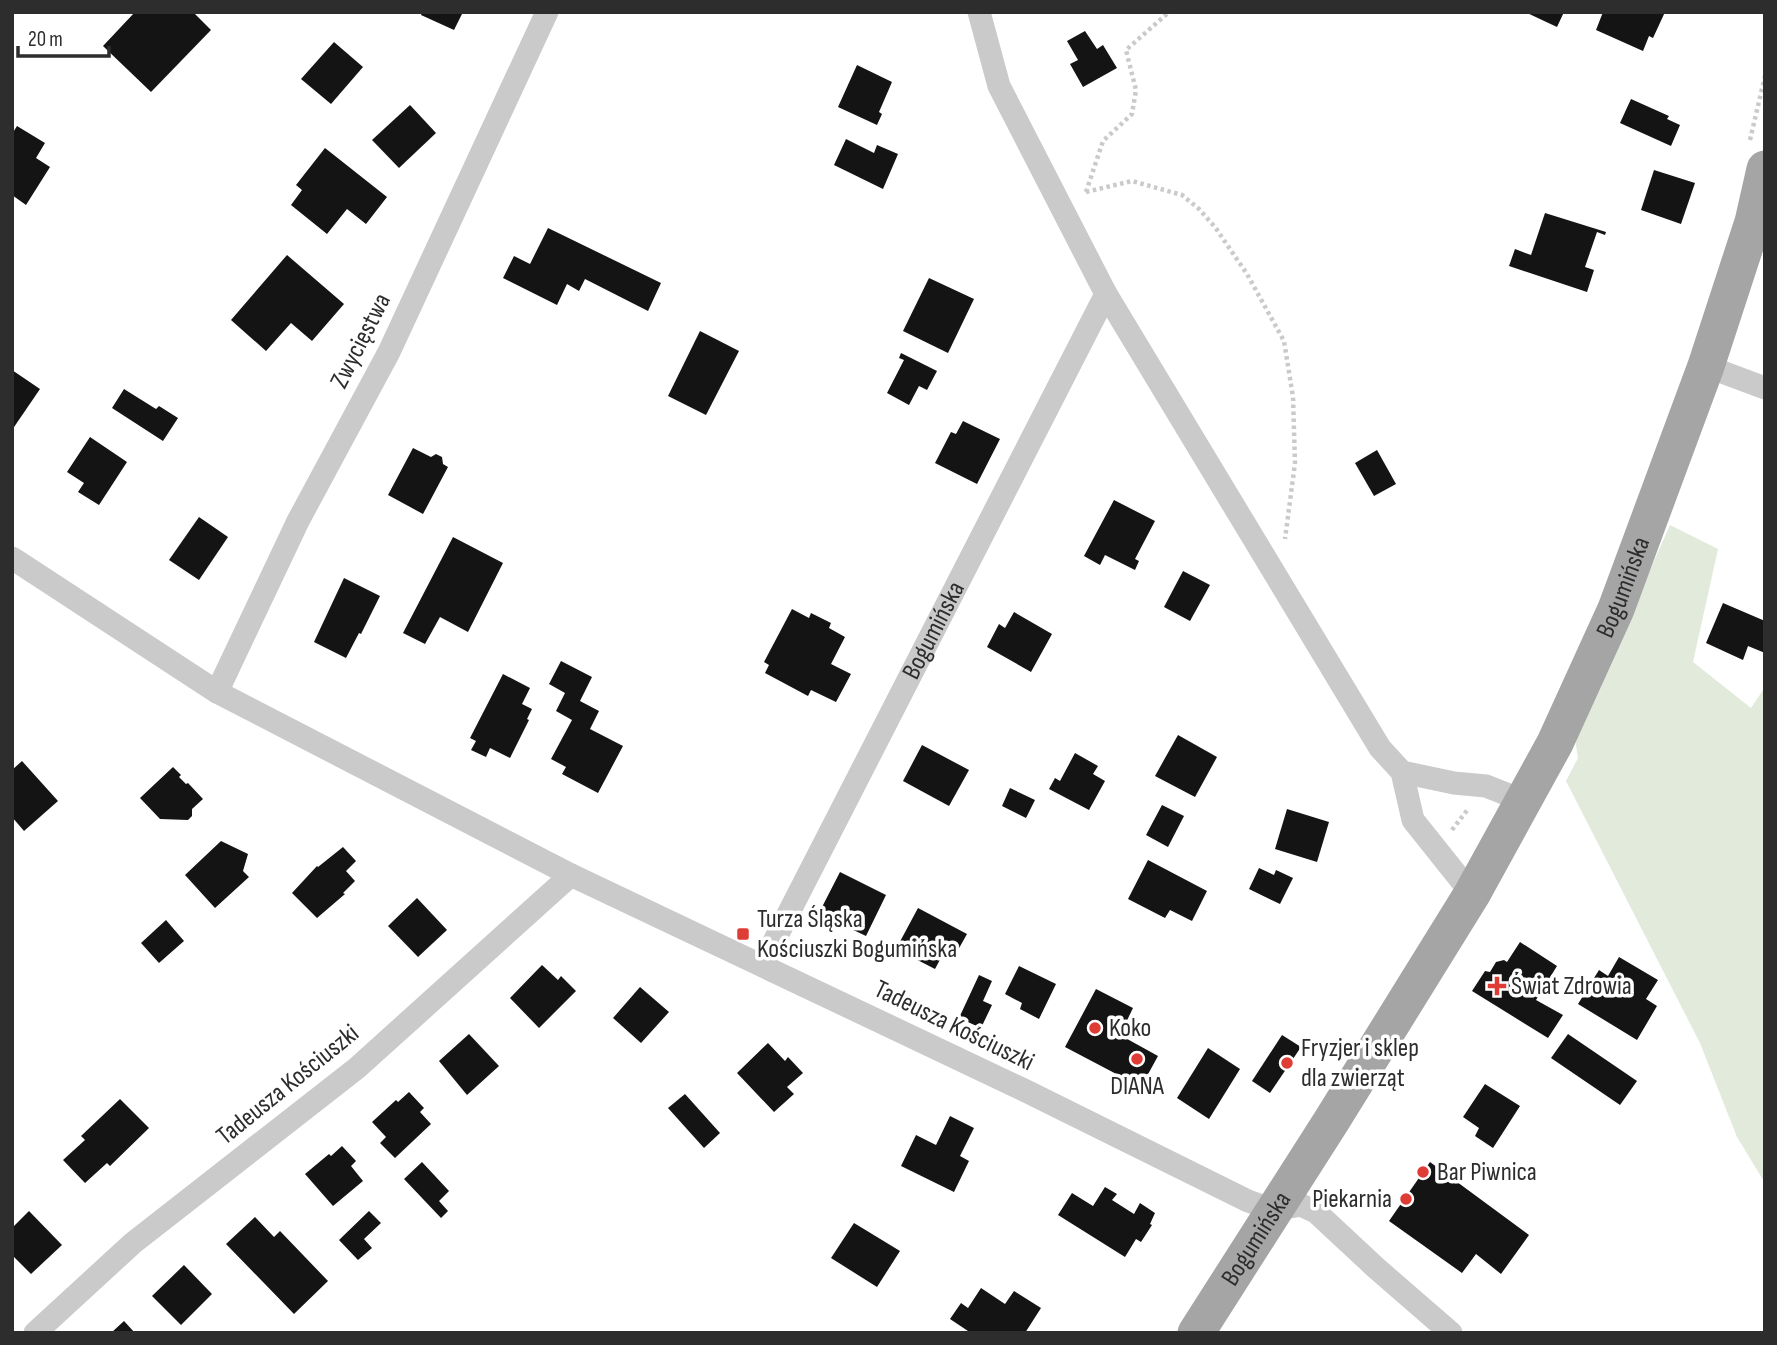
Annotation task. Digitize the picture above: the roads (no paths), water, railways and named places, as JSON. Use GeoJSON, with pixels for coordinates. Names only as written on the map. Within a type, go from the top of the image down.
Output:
{"type":"FeatureCollection","features":[{"type":"Feature","properties":{"kind":"main road","name":"Bogumińska"},"geometry":{"type":"LineString","coordinates":[[1196,1333],[1472,894],[1555,743],[1616,609],[1706,366],[1753,222],[1765,169]]}},
{"type":"Feature","properties":{"kind":"street","name":"Zwycięstwa"},"geometry":{"type":"LineString","coordinates":[[217,692],[298,521],[389,352],[547,12]]}},
{"type":"Feature","properties":{"kind":"street"},"geometry":{"type":"LineString","coordinates":[[979,12],[999,86],[1106,294],[1380,748],[1402,772],[1413,820],[1472,894]]}},
{"type":"Feature","properties":{"kind":"street","name":"Bogumińska"},"geometry":{"type":"LineString","coordinates":[[762,965],[1106,294]]}},
{"type":"Feature","properties":{"kind":"street"},"geometry":{"type":"LineString","coordinates":[[1706,366],[1765,388]]}},
{"type":"Feature","properties":{"kind":"street","name":"Tadeusza Kościuszki"},"geometry":{"type":"LineString","coordinates":[[12,558],[217,692],[571,875],[1248,1201],[1274,1210]]}},
{"type":"Feature","properties":{"kind":"street"},"geometry":{"type":"LineString","coordinates":[[1402,772],[1454,783],[1486,786],[1524,801]]}},
{"type":"Feature","properties":{"kind":"street","name":"Tadeusza Kościuszki"},"geometry":{"type":"LineString","coordinates":[[35,1333],[133,1243],[357,1068],[571,875]]}},
{"type":"Feature","properties":{"kind":"street"},"geometry":{"type":"LineString","coordinates":[[1274,1210],[1301,1205],[1316,1212],[1451,1333]]}},
{"type":"Feature","properties":{"kind":"place","name":"Turza Śląska Kościuszki Bogumińska"},"geometry":{"type":"Point","coordinates":[743,934]}},
{"type":"Feature","properties":{"kind":"place","name":"Świat Zdrowia"},"geometry":{"type":"Point","coordinates":[1497,986]}},
{"type":"Feature","properties":{"kind":"place","name":"Koko"},"geometry":{"type":"Point","coordinates":[1095,1028]}},
{"type":"Feature","properties":{"kind":"place","name":"DIANA"},"geometry":{"type":"Point","coordinates":[1137,1059]}},
{"type":"Feature","properties":{"kind":"place","name":"Fryzjer i sklep dla zwierząt"},"geometry":{"type":"Point","coordinates":[1287,1063]}},
{"type":"Feature","properties":{"kind":"place","name":"Bar Piwnica"},"geometry":{"type":"Point","coordinates":[1423,1172]}},
{"type":"Feature","properties":{"kind":"place","name":"Piekarnia"},"geometry":{"type":"Point","coordinates":[1406,1199]}}]}
